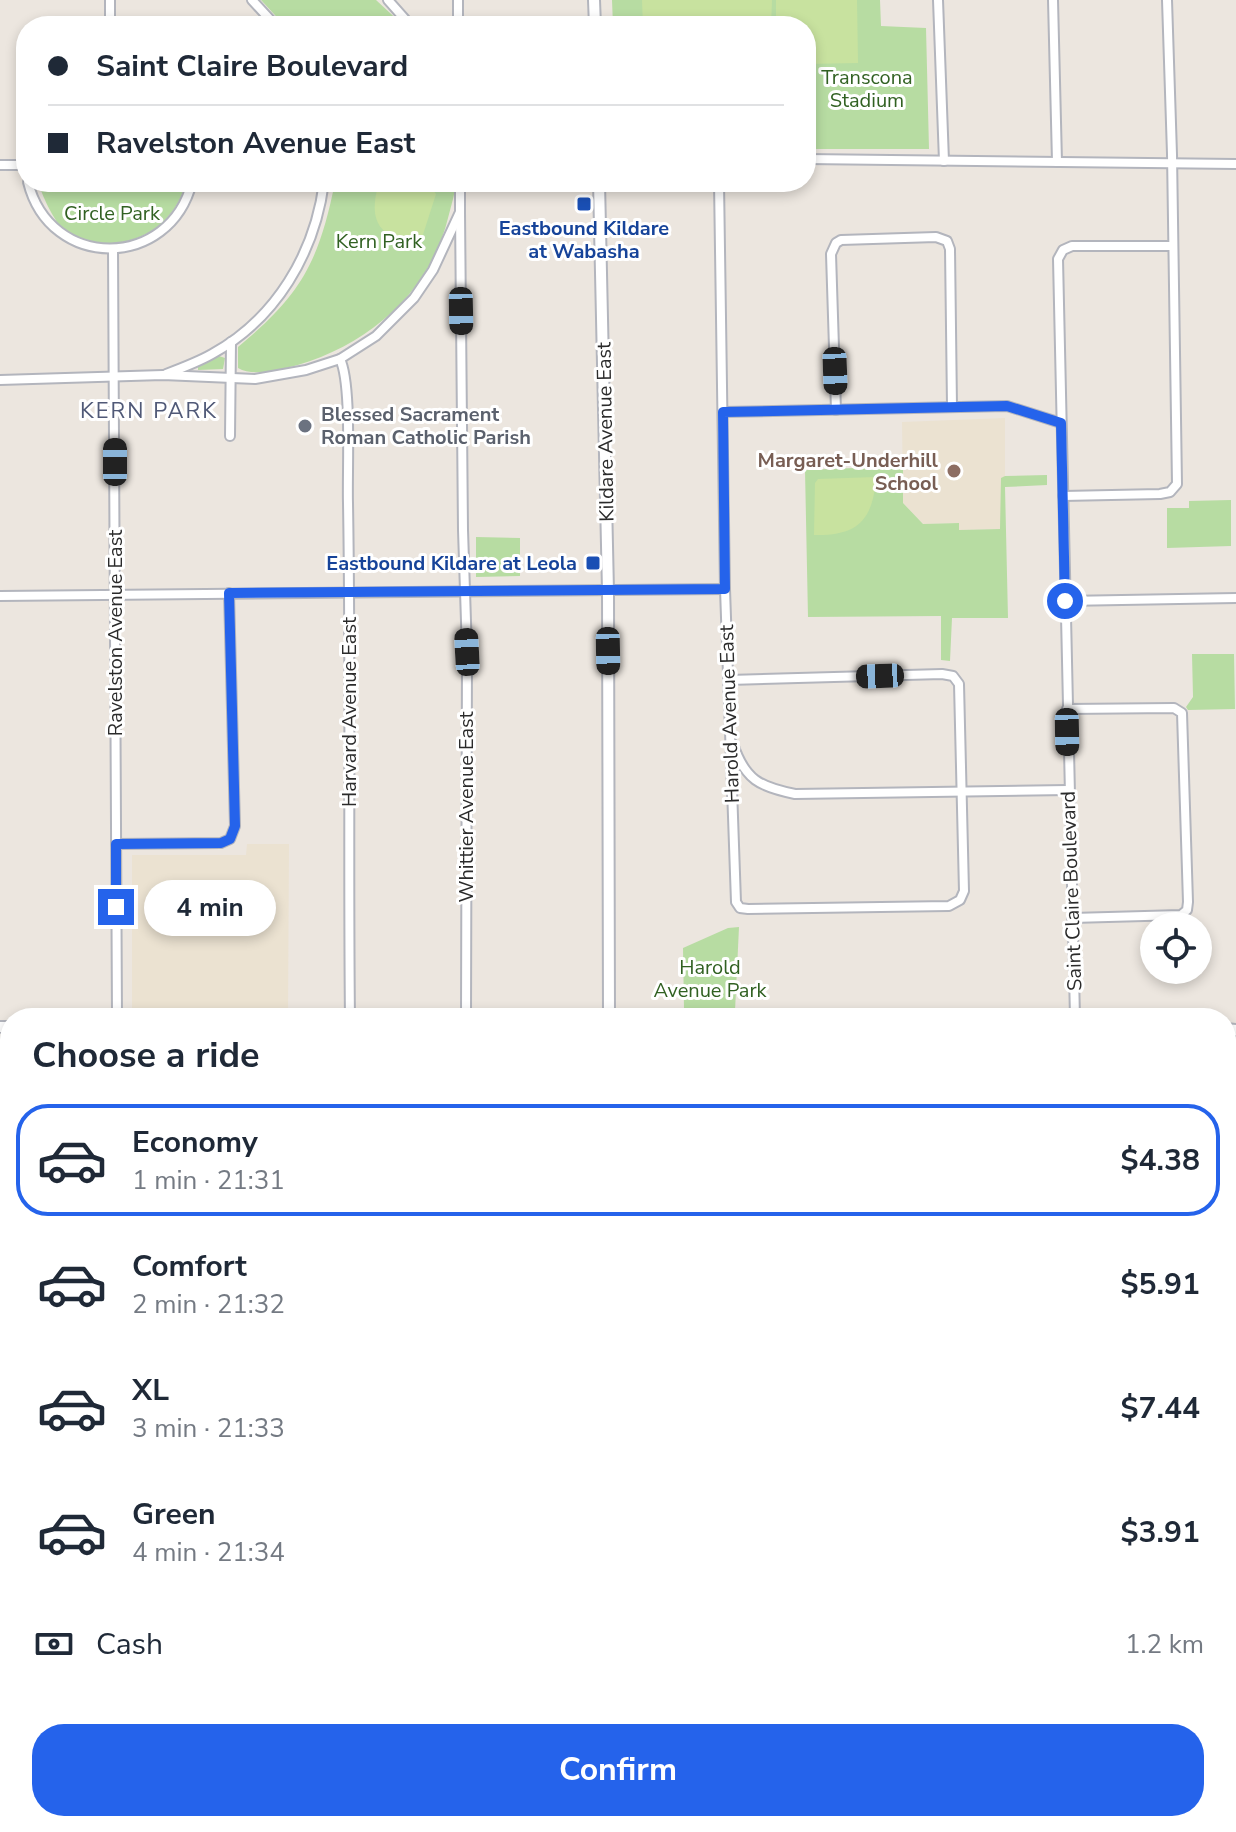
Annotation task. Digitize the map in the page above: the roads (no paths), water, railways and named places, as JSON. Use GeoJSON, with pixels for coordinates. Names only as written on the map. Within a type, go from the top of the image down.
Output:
{"type":"FeatureCollection","features":[{"type":"Feature","properties":{"kind":"street"},"geometry":{"type":"LineString","coordinates":[[252,0],[267,16]]}},
{"type":"Feature","properties":{"kind":"street"},"geometry":{"type":"LineString","coordinates":[[388,0],[402,16]]}},
{"type":"Feature","properties":{"kind":"street"},"geometry":{"type":"LineString","coordinates":[[938,0],[944,161]]}},
{"type":"Feature","properties":{"kind":"street"},"geometry":{"type":"LineString","coordinates":[[1053,0],[1057,162]]}},
{"type":"Feature","properties":{"kind":"street"},"geometry":{"type":"LineString","coordinates":[[1063,496],[1160,494],[1170,492],[1177,484],[1167,0]]}},
{"type":"Feature","properties":{"kind":"street"},"geometry":{"type":"LineString","coordinates":[[816,159],[1236,164]]}},
{"type":"Feature","properties":{"kind":"street"},"geometry":{"type":"LineString","coordinates":[[32,192],[38,208],[57,230],[83,245],[113,249],[140,243],[164,229],[182,208],[188,192]]}},
{"type":"Feature","properties":{"kind":"street"},"geometry":{"type":"LineString","coordinates":[[163,375],[212,354],[231,342],[270,307],[293,274],[314,232],[322,192]]}},
{"type":"Feature","properties":{"kind":"street","name":"Whittier Avenue East"},"geometry":{"type":"LineString","coordinates":[[460,192],[467,652],[466,1008]]}},
{"type":"Feature","properties":{"kind":"street","name":"Kildare Avenue East"},"geometry":{"type":"LineString","coordinates":[[599,192],[608,591],[609,1008]]}},
{"type":"Feature","properties":{"kind":"street","name":"Harold Avenue East"},"geometry":{"type":"LineString","coordinates":[[719,192],[725,589],[734,895],[740,908],[951,905],[960,900],[964,891],[961,792]]}},
{"type":"Feature","properties":{"kind":"street"},"geometry":{"type":"LineString","coordinates":[[0,380],[163,375],[230,378],[276,376],[340,359],[376,336],[414,298],[433,270],[460,212]]}},
{"type":"Feature","properties":{"kind":"street"},"geometry":{"type":"LineString","coordinates":[[836,410],[831,254],[841,240],[936,237],[947,241],[950,249],[952,406]]}},
{"type":"Feature","properties":{"kind":"street","name":"Saint Claire Boulevard"},"geometry":{"type":"LineString","coordinates":[[1075,1008],[1058,259],[1063,250],[1072,246],[1172,246]]}},
{"type":"Feature","properties":{"kind":"street","name":"Ravelston Avenue East"},"geometry":{"type":"LineString","coordinates":[[113,249],[117,1008]]}},
{"type":"Feature","properties":{"kind":"street"},"geometry":{"type":"LineString","coordinates":[[230,436],[231,342]]}},
{"type":"Feature","properties":{"kind":"street","name":"Harvard Avenue East"},"geometry":{"type":"LineString","coordinates":[[340,359],[344,367],[346,391],[350,1008]]}},
{"type":"Feature","properties":{"kind":"street"},"geometry":{"type":"LineString","coordinates":[[723,412],[1007,406],[1061,423]]}},
{"type":"Feature","properties":{"kind":"street"},"geometry":{"type":"LineString","coordinates":[[0,596],[725,589]]}},
{"type":"Feature","properties":{"kind":"street"},"geometry":{"type":"LineString","coordinates":[[116,844],[221,843],[230,839],[235,826],[229,593]]}},
{"type":"Feature","properties":{"kind":"street"},"geometry":{"type":"LineString","coordinates":[[1065,601],[1236,598]]}},
{"type":"Feature","properties":{"kind":"street"},"geometry":{"type":"LineString","coordinates":[[729,680],[953,676],[959,684],[961,792]]}},
{"type":"Feature","properties":{"kind":"street"},"geometry":{"type":"LineString","coordinates":[[1067,709],[1174,708],[1182,713],[1188,902],[1187,910],[1181,915],[1072,918]]}},
{"type":"Feature","properties":{"kind":"street"},"geometry":{"type":"LineString","coordinates":[[730,734],[738,760],[750,778],[769,789],[795,794],[1068,790]]}},
{"type":"Feature","properties":{"kind":"place","name":"Eastbound Kildare at Wabasha"},"geometry":{"type":"Point","coordinates":[584,204]}},
{"type":"Feature","properties":{"kind":"place","name":"Blessed Sacrament Roman Catholic Parish"},"geometry":{"type":"Point","coordinates":[305,426]}},
{"type":"Feature","properties":{"kind":"place","name":"Margaret-Underhill School"},"geometry":{"type":"Point","coordinates":[954,471]}},
{"type":"Feature","properties":{"kind":"place","name":"Eastbound Kildare at Leola"},"geometry":{"type":"Point","coordinates":[593,563]}},
{"type":"Feature","properties":{"kind":"district","name":"KERN PARK"},"geometry":{"type":"Point","coordinates":[149,410]}},
{"type":"Feature","properties":{"kind":"park label","name":"Transcona Stadium"},"geometry":{"type":"Point","coordinates":[867,88]}},
{"type":"Feature","properties":{"kind":"park label","name":"Circle Park"},"geometry":{"type":"Point","coordinates":[112,213]}},
{"type":"Feature","properties":{"kind":"park label","name":"Kern Park"},"geometry":{"type":"Point","coordinates":[379,241]}},
{"type":"Feature","properties":{"kind":"park label","name":"Harold Avenue Park"},"geometry":{"type":"Point","coordinates":[710,978]}}]}
